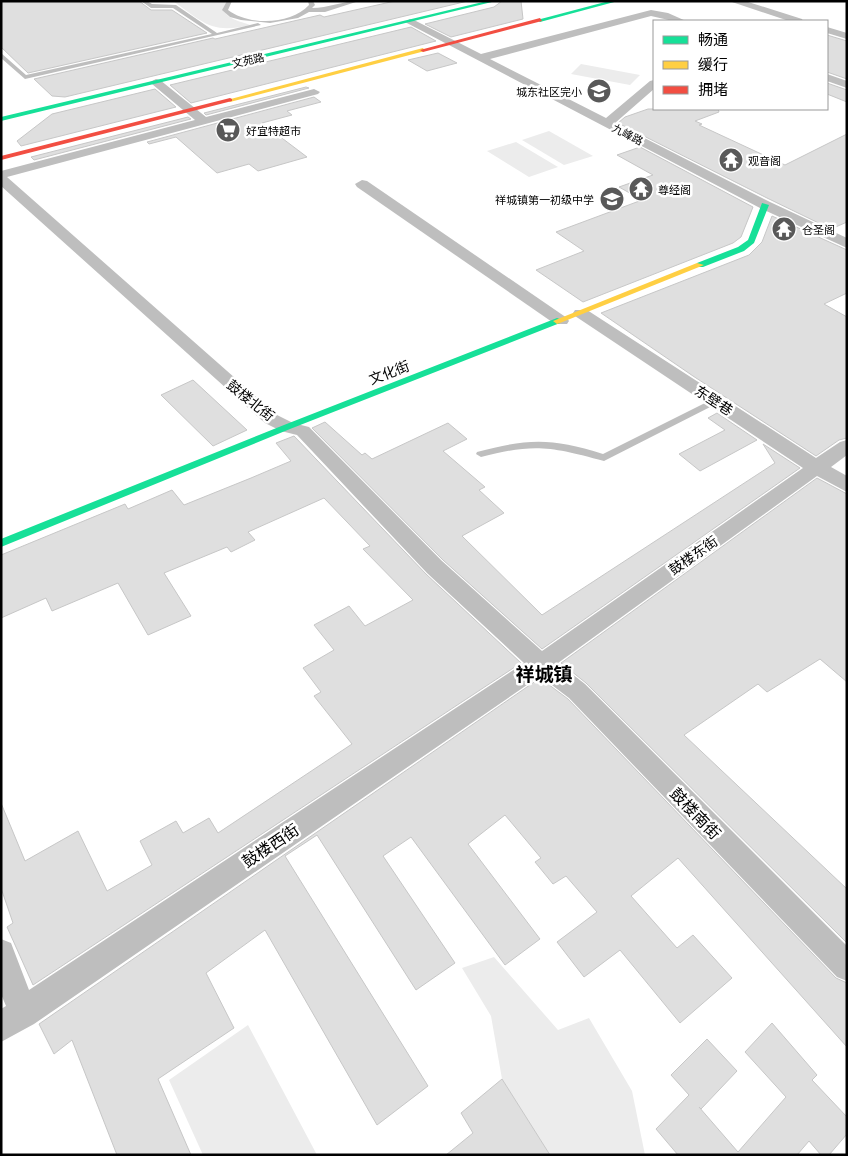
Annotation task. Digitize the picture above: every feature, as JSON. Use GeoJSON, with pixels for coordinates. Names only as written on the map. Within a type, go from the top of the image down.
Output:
{"type":"FeatureCollection","features":[{"type":"Feature","properties":{"kind":"street","name":"文苑路"},"geometry":{"type":"LineString","coordinates":[[1,118],[494,1]]}},
{"type":"Feature","properties":{"kind":"street"},"geometry":{"type":"LineString","coordinates":[[1,158],[616,1]]}},
{"type":"Feature","properties":{"kind":"street"},"geometry":{"type":"LineString","coordinates":[[734,1],[795,20]]}},
{"type":"Feature","properties":{"kind":"street"},"geometry":{"type":"LineString","coordinates":[[480,58],[652,13],[678,20]]}},
{"type":"Feature","properties":{"kind":"street","name":"九峰路"},"geometry":{"type":"LineString","coordinates":[[410,22],[765,205],[847,244]]}},
{"type":"Feature","properties":{"kind":"street"},"geometry":{"type":"LineString","coordinates":[[828,30],[847,36]]}},
{"type":"Feature","properties":{"kind":"street"},"geometry":{"type":"LineString","coordinates":[[828,77],[847,85]]}},
{"type":"Feature","properties":{"kind":"street"},"geometry":{"type":"LineString","coordinates":[[156,82],[204,121]]}},
{"type":"Feature","properties":{"kind":"street"},"geometry":{"type":"LineString","coordinates":[[607,124],[653,84]]}},
{"type":"Feature","properties":{"kind":"street"},"geometry":{"type":"LineString","coordinates":[[2,180],[204,121],[314,92]]}},
{"type":"Feature","properties":{"kind":"street","name":"鼓楼北街"},"geometry":{"type":"LineString","coordinates":[[2,180],[271,419],[295,429],[492,623],[540,664]]}},
{"type":"Feature","properties":{"kind":"street"},"geometry":{"type":"LineString","coordinates":[[362,184],[561,321]]}},
{"type":"Feature","properties":{"kind":"street","name":"文化街"},"geometry":{"type":"LineString","coordinates":[[1,543],[295,429],[748,245],[752,241],[765,205]]}},
{"type":"Feature","properties":{"kind":"street","name":"东壁巷"},"geometry":{"type":"LineString","coordinates":[[581,313],[715,400],[813,470],[847,486]]}},
{"type":"Feature","properties":{"kind":"street","name":"鼓楼东街"},"geometry":{"type":"LineString","coordinates":[[540,664],[847,446]]}},
{"type":"Feature","properties":{"kind":"street","name":"鼓楼南街"},"geometry":{"type":"LineString","coordinates":[[540,664],[577,691],[847,967]]}},
{"type":"Feature","properties":{"kind":"street","name":"鼓楼西街"},"geometry":{"type":"LineString","coordinates":[[19,1015],[540,664]]}},
{"type":"Feature","properties":{"kind":"street"},"geometry":{"type":"LineString","coordinates":[[1,953],[19,1015]]}},
{"type":"Feature","properties":{"kind":"lane"},"geometry":{"type":"LineString","coordinates":[[143,1],[151,6],[174,6],[216,35]]}},
{"type":"Feature","properties":{"kind":"lane"},"geometry":{"type":"LineString","coordinates":[[230,1],[226,5],[225,10],[228,14],[236,18],[263,22]]}},
{"type":"Feature","properties":{"kind":"lane"},"geometry":{"type":"LineString","coordinates":[[309,10],[312,5],[310,1]]}},
{"type":"Feature","properties":{"kind":"lane"},"geometry":{"type":"LineString","coordinates":[[1,55],[25,77],[216,35],[263,22],[291,18],[309,10],[325,10],[357,1]]}},
{"type":"Feature","properties":{"kind":"lane"},"geometry":{"type":"LineString","coordinates":[[481,454],[526,444],[552,445],[604,458],[715,400]]}},
{"type":"Feature","properties":{"kind":"shaded area"},"geometry":{"type":"Polygon","coordinates":[[[173,1],[228,1],[223,8],[225,12],[234,20],[250,25],[226,28],[208,25],[173,1]]]}},
{"type":"Feature","properties":{"kind":"shaded area"},"geometry":{"type":"Polygon","coordinates":[[[581,64],[640,75],[630,85],[571,74],[581,64]]]}},
{"type":"Feature","properties":{"kind":"shaded area"},"geometry":{"type":"Polygon","coordinates":[[[549,131],[593,156],[564,165],[522,140],[549,131]]]}},
{"type":"Feature","properties":{"kind":"shaded area"},"geometry":{"type":"Polygon","coordinates":[[[516,142],[558,167],[529,177],[487,151],[516,142]]]}},
{"type":"Feature","properties":{"kind":"shaded area"},"geometry":{"type":"Polygon","coordinates":[[[494,957],[558,1030],[589,1018],[632,1091],[645,1155],[550,1155],[502,1079],[491,1016],[462,968],[494,957]]]}},
{"type":"Feature","properties":{"kind":"shaded area"},"geometry":{"type":"Polygon","coordinates":[[[248,1025],[317,1155],[203,1155],[169,1080],[248,1025]]]}},
{"type":"Feature","properties":{"kind":"building"},"geometry":{"type":"Polygon","coordinates":[[[1,1],[139,1],[151,10],[172,10],[207,33],[28,73],[1,47],[1,1]]]}},
{"type":"Feature","properties":{"kind":"building"},"geometry":{"type":"Polygon","coordinates":[[[395,1],[468,1],[65,97],[52,96],[34,79],[213,38],[320,15],[324,17],[395,1]]]}},
{"type":"Feature","properties":{"kind":"building"},"geometry":{"type":"Polygon","coordinates":[[[502,1],[521,1],[523,19],[451,37],[425,24],[494,7],[502,1]]]}},
{"type":"Feature","properties":{"kind":"building"},"geometry":{"type":"Polygon","coordinates":[[[411,27],[436,41],[191,103],[170,85],[411,27]]]}},
{"type":"Feature","properties":{"kind":"building"},"geometry":{"type":"Polygon","coordinates":[[[828,35],[847,41],[847,79],[828,72],[828,35]]]}},
{"type":"Feature","properties":{"kind":"building"},"geometry":{"type":"Polygon","coordinates":[[[438,53],[457,63],[427,71],[408,60],[438,53]]]}},
{"type":"Feature","properties":{"kind":"building"},"geometry":{"type":"Polygon","coordinates":[[[828,83],[847,90],[847,102],[828,94],[828,83]]]}},
{"type":"Feature","properties":{"kind":"building"},"geometry":{"type":"Polygon","coordinates":[[[306,87],[309,88],[206,115],[204,113],[306,87]]]}},
{"type":"Feature","properties":{"kind":"building"},"geometry":{"type":"Polygon","coordinates":[[[155,89],[176,107],[21,146],[17,141],[52,114],[155,89]]]}},
{"type":"Feature","properties":{"kind":"building","name":"好宜特超市"},"geometry":{"type":"Polygon","coordinates":[[[314,97],[321,102],[287,111],[292,115],[262,123],[307,157],[258,171],[249,164],[217,173],[176,137],[149,144],[147,142],[314,97]]]}},
{"type":"Feature","properties":{"kind":"building"},"geometry":{"type":"Polygon","coordinates":[[[648,109],[718,110],[719,112],[695,121],[702,124],[699,125],[785,165],[847,134],[847,222],[831,229],[618,123],[625,117],[648,109]]]}},
{"type":"Feature","properties":{"kind":"building"},"geometry":{"type":"Polygon","coordinates":[[[188,117],[191,119],[34,160],[31,157],[188,117]]]}},
{"type":"Feature","properties":{"kind":"building"},"geometry":{"type":"Polygon","coordinates":[[[640,147],[753,207],[741,237],[733,243],[583,302],[536,270],[584,251],[556,232],[642,200],[619,187],[653,175],[617,155],[640,147]]]}},
{"type":"Feature","properties":{"kind":"building"},"geometry":{"type":"Polygon","coordinates":[[[772,216],[847,250],[847,293],[824,304],[847,317],[847,438],[839,440],[816,456],[693,376],[601,313],[749,255],[762,242],[772,216]]]}},
{"type":"Feature","properties":{"kind":"building"},"geometry":{"type":"Polygon","coordinates":[[[193,380],[247,430],[213,446],[161,395],[193,380]]]}},
{"type":"Feature","properties":{"kind":"building"},"geometry":{"type":"Polygon","coordinates":[[[717,413],[757,440],[700,471],[679,454],[725,430],[708,418],[717,413]]]}},
{"type":"Feature","properties":{"kind":"building"},"geometry":{"type":"Polygon","coordinates":[[[325,422],[362,455],[365,453],[372,459],[448,423],[467,439],[443,451],[485,487],[479,490],[504,513],[462,536],[542,615],[775,463],[763,444],[800,468],[542,649],[443,560],[312,428],[325,422]]]}},
{"type":"Feature","properties":{"kind":"building"},"geometry":{"type":"Polygon","coordinates":[[[294,436],[426,574],[521,663],[33,985],[7,927],[13,923],[1,888],[1,803],[25,861],[78,831],[107,891],[152,865],[140,841],[176,821],[183,833],[209,818],[218,833],[352,744],[314,696],[321,692],[303,668],[334,650],[314,625],[349,606],[365,626],[413,600],[363,549],[370,546],[324,498],[248,532],[255,540],[231,552],[227,547],[164,573],[191,616],[148,635],[118,583],[52,611],[46,598],[1,618],[1,555],[125,504],[128,509],[172,490],[184,505],[251,478],[291,461],[276,443],[294,436]]]}},
{"type":"Feature","properties":{"kind":"building"},"geometry":{"type":"Polygon","coordinates":[[[817,478],[847,494],[847,682],[820,659],[767,692],[758,684],[684,735],[847,889],[847,943],[586,683],[561,663],[817,478]]]}},
{"type":"Feature","properties":{"kind":"building"},"geometry":{"type":"Polygon","coordinates":[[[540,678],[568,699],[836,978],[847,983],[847,1047],[678,858],[631,896],[677,948],[693,935],[732,978],[680,1023],[620,950],[584,977],[557,942],[597,912],[566,876],[553,884],[535,862],[541,858],[505,815],[468,844],[540,939],[505,965],[411,837],[383,856],[455,963],[416,990],[317,835],[285,856],[428,1086],[377,1125],[265,930],[206,973],[234,1028],[158,1079],[191,1155],[117,1155],[72,1040],[54,1054],[39,1024],[540,678]]]}},
{"type":"Feature","properties":{"kind":"building"},"geometry":{"type":"Polygon","coordinates":[[[772,1023],[817,1075],[812,1080],[847,1117],[847,1134],[829,1155],[821,1155],[809,1141],[797,1155],[678,1155],[656,1129],[689,1095],[671,1075],[707,1039],[737,1071],[701,1109],[699,1107],[738,1152],[786,1097],[745,1052],[772,1023]]]}},
{"type":"Feature","properties":{"kind":"building"},"geometry":{"type":"Polygon","coordinates":[[[502,1079],[550,1155],[446,1155],[473,1133],[461,1113],[502,1079]]]}},
{"type":"Feature","properties":{"kind":"traffic: fast"},"geometry":{"type":"LineString","coordinates":[[1,119],[494,1]]}},
{"type":"Feature","properties":{"kind":"traffic: fast"},"geometry":{"type":"LineString","coordinates":[[540,20],[616,1]]}},
{"type":"Feature","properties":{"kind":"traffic: fast"},"geometry":{"type":"LineString","coordinates":[[700,265],[741,249],[751,241],[765,205]]}},
{"type":"Feature","properties":{"kind":"traffic: fast"},"geometry":{"type":"LineString","coordinates":[[1,543],[287,427],[557,321]]}},
{"type":"Feature","properties":{"kind":"traffic: slow"},"geometry":{"type":"LineString","coordinates":[[230,100],[423,50]]}},
{"type":"Feature","properties":{"kind":"traffic: slow"},"geometry":{"type":"LineString","coordinates":[[557,321],[700,265]]}},
{"type":"Feature","properties":{"kind":"traffic: jam"},"geometry":{"type":"LineString","coordinates":[[423,50],[540,20]]}},
{"type":"Feature","properties":{"kind":"traffic: jam"},"geometry":{"type":"LineString","coordinates":[[1,158],[230,100]]}},
{"type":"Feature","properties":{"kind":"place","name":"城东社区完小"},"geometry":{"type":"Point","coordinates":[599,91]}},
{"type":"Feature","properties":{"kind":"place","name":"好宜特超市"},"geometry":{"type":"Point","coordinates":[228,130]}},
{"type":"Feature","properties":{"kind":"place","name":"观音阁"},"geometry":{"type":"Point","coordinates":[731,160]}},
{"type":"Feature","properties":{"kind":"place","name":"尊经阁"},"geometry":{"type":"Point","coordinates":[641,189]}},
{"type":"Feature","properties":{"kind":"place","name":"祥城镇第一初级中学"},"geometry":{"type":"Point","coordinates":[612,199]}},
{"type":"Feature","properties":{"kind":"place","name":"仓圣阁"},"geometry":{"type":"Point","coordinates":[784,229]}},
{"type":"Feature","properties":{"kind":"district","name":"祥城镇"},"geometry":{"type":"Point","coordinates":[544,673]}}]}
